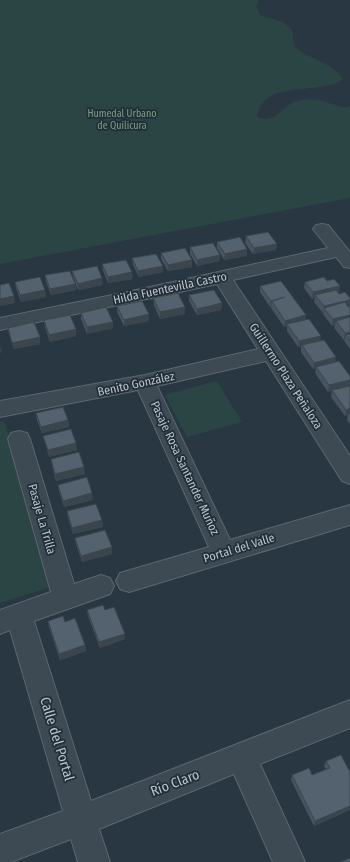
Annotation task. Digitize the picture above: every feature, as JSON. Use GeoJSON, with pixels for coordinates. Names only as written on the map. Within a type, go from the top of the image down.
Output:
{"type":"FeatureCollection","features":[{"type":"Feature","properties":{"kind":"street"},"geometry":{"type":"LineString","coordinates":[[322,229],[345,257]]}},
{"type":"Feature","properties":{"kind":"street","name":"Hilda Fuentevilla Castro"},"geometry":{"type":"LineString","coordinates":[[0,324],[222,277],[345,257]]}},
{"type":"Feature","properties":{"kind":"street","name":"Guillermo Plaza Peñaloza"},"geometry":{"type":"LineString","coordinates":[[222,277],[350,475]]}},
{"type":"Feature","properties":{"kind":"street","name":"Benito González"},"geometry":{"type":"LineString","coordinates":[[0,409],[145,382],[271,353]]}},
{"type":"Feature","properties":{"kind":"street","name":"Pasaje Rosa Santander Muñoz"},"geometry":{"type":"LineString","coordinates":[[145,382],[224,553]]}},
{"type":"Feature","properties":{"kind":"street","name":"Pasaje La Trilla"},"geometry":{"type":"LineString","coordinates":[[20,439],[66,599]]}},
{"type":"Feature","properties":{"kind":"street","name":"Portal del Valle"},"geometry":{"type":"LineString","coordinates":[[129,581],[350,515]]}},
{"type":"Feature","properties":{"kind":"street"},"geometry":{"type":"LineString","coordinates":[[9,619],[102,586]]}},
{"type":"Feature","properties":{"kind":"street","name":"Calle del Portal"},"geometry":{"type":"LineString","coordinates":[[9,619],[82,820],[94,862]]}},
{"type":"Feature","properties":{"kind":"street","name":"Río Claro"},"geometry":{"type":"LineString","coordinates":[[0,850],[82,820],[350,714]]}},
{"type":"Feature","properties":{"kind":"street"},"geometry":{"type":"LineString","coordinates":[[241,757],[289,862]]}},
{"type":"Feature","properties":{"kind":"green space","name":"Humedal Urbano de Quilicura"},"geometry":{"type":"Polygon","coordinates":[[[0,0],[259,0],[256,7],[260,15],[289,26],[295,46],[300,51],[335,70],[343,79],[333,84],[321,87],[281,92],[270,97],[262,105],[257,117],[264,119],[270,118],[292,103],[305,100],[319,100],[341,107],[350,106],[350,198],[0,264],[0,0]]]}},
{"type":"Feature","properties":{"kind":"green space"},"geometry":{"type":"Polygon","coordinates":[[[217,381],[242,422],[187,437],[165,395],[217,381]]]}},
{"type":"Feature","properties":{"kind":"green space"},"geometry":{"type":"Polygon","coordinates":[[[4,421],[57,585],[0,603],[0,422],[4,421]]]}},
{"type":"Feature","properties":{"kind":"building"},"geometry":{"type":"Polygon","coordinates":[[[268,232],[277,244],[254,248],[246,236],[268,232]]]}},
{"type":"Feature","properties":{"kind":"building"},"geometry":{"type":"Polygon","coordinates":[[[240,237],[247,249],[225,254],[217,242],[240,237]]]}},
{"type":"Feature","properties":{"kind":"building"},"geometry":{"type":"Polygon","coordinates":[[[213,243],[220,255],[197,260],[190,247],[213,243]]]}},
{"type":"Feature","properties":{"kind":"building"},"geometry":{"type":"Polygon","coordinates":[[[185,248],[192,260],[168,265],[161,253],[185,248]]]}},
{"type":"Feature","properties":{"kind":"building"},"geometry":{"type":"Polygon","coordinates":[[[156,254],[163,266],[138,271],[132,258],[156,254]]]}},
{"type":"Feature","properties":{"kind":"building"},"geometry":{"type":"Polygon","coordinates":[[[126,260],[132,272],[108,277],[102,264],[126,260]]]}},
{"type":"Feature","properties":{"kind":"building"},"geometry":{"type":"Polygon","coordinates":[[[97,266],[102,278],[78,284],[72,271],[97,266]]]}},
{"type":"Feature","properties":{"kind":"building"},"geometry":{"type":"Polygon","coordinates":[[[70,271],[75,284],[50,289],[45,275],[70,271]]]}},
{"type":"Feature","properties":{"kind":"building"},"geometry":{"type":"Polygon","coordinates":[[[40,277],[45,290],[20,295],[15,282],[40,277]]]}},
{"type":"Feature","properties":{"kind":"building"},"geometry":{"type":"Polygon","coordinates":[[[324,277],[327,281],[334,279],[340,286],[313,292],[305,282],[324,277]]]}},
{"type":"Feature","properties":{"kind":"building"},"geometry":{"type":"Polygon","coordinates":[[[281,281],[306,315],[285,321],[272,301],[285,297],[271,301],[260,286],[281,281]]]}},
{"type":"Feature","properties":{"kind":"building"},"geometry":{"type":"Polygon","coordinates":[[[9,283],[14,296],[0,299],[0,285],[9,283]]]}},
{"type":"Feature","properties":{"kind":"building"},"geometry":{"type":"Polygon","coordinates":[[[214,290],[222,303],[197,309],[189,295],[214,290]]]}},
{"type":"Feature","properties":{"kind":"building"},"geometry":{"type":"Polygon","coordinates":[[[336,290],[339,294],[345,292],[350,300],[324,306],[315,295],[336,290]]]}},
{"type":"Feature","properties":{"kind":"building"},"geometry":{"type":"Polygon","coordinates":[[[178,293],[185,307],[160,312],[153,298],[178,293]]]}},
{"type":"Feature","properties":{"kind":"building"},"geometry":{"type":"Polygon","coordinates":[[[142,301],[149,314],[124,320],[117,306],[142,301]]]}},
{"type":"Feature","properties":{"kind":"building"},"geometry":{"type":"Polygon","coordinates":[[[345,302],[348,307],[350,306],[350,315],[333,319],[324,308],[345,302]]]}},
{"type":"Feature","properties":{"kind":"building"},"geometry":{"type":"Polygon","coordinates":[[[106,307],[113,322],[87,327],[81,313],[106,307]]]}},
{"type":"Feature","properties":{"kind":"building"},"geometry":{"type":"Polygon","coordinates":[[[70,315],[76,329],[49,335],[44,320],[70,315]]]}},
{"type":"Feature","properties":{"kind":"building"},"geometry":{"type":"Polygon","coordinates":[[[350,317],[350,332],[345,333],[336,321],[350,317]]]}},
{"type":"Feature","properties":{"kind":"building"},"geometry":{"type":"Polygon","coordinates":[[[309,319],[321,336],[299,341],[287,324],[309,319]]]}},
{"type":"Feature","properties":{"kind":"building"},"geometry":{"type":"Polygon","coordinates":[[[34,322],[40,337],[12,343],[8,328],[34,322]]]}},
{"type":"Feature","properties":{"kind":"building"},"geometry":{"type":"Polygon","coordinates":[[[350,334],[350,341],[346,335],[350,334]]]}},
{"type":"Feature","properties":{"kind":"building"},"geometry":{"type":"Polygon","coordinates":[[[324,340],[336,357],[314,363],[302,345],[324,340]]]}},
{"type":"Feature","properties":{"kind":"building"},"geometry":{"type":"Polygon","coordinates":[[[339,361],[350,376],[350,380],[329,385],[316,367],[339,361]]]}},
{"type":"Feature","properties":{"kind":"building"},"geometry":{"type":"Polygon","coordinates":[[[350,386],[350,408],[346,410],[332,390],[350,386]]]}},
{"type":"Feature","properties":{"kind":"building"},"geometry":{"type":"Polygon","coordinates":[[[63,407],[68,420],[41,427],[36,413],[63,407]]]}},
{"type":"Feature","properties":{"kind":"building"},"geometry":{"type":"Polygon","coordinates":[[[71,429],[76,443],[48,450],[43,436],[71,429]]]}},
{"type":"Feature","properties":{"kind":"building"},"geometry":{"type":"Polygon","coordinates":[[[79,452],[84,467],[55,474],[51,459],[79,452]]]}},
{"type":"Feature","properties":{"kind":"building"},"geometry":{"type":"Polygon","coordinates":[[[87,477],[92,493],[63,501],[58,485],[87,477]]]}},
{"type":"Feature","properties":{"kind":"building"},"geometry":{"type":"Polygon","coordinates":[[[96,504],[102,520],[72,528],[67,511],[96,504]]]}},
{"type":"Feature","properties":{"kind":"building"},"geometry":{"type":"Polygon","coordinates":[[[105,530],[112,547],[81,556],[75,538],[105,530]]]}},
{"type":"Feature","properties":{"kind":"building"},"geometry":{"type":"Polygon","coordinates":[[[103,605],[105,610],[114,607],[125,634],[99,642],[87,610],[103,605]]]}},
{"type":"Feature","properties":{"kind":"building"},"geometry":{"type":"Polygon","coordinates":[[[63,616],[65,622],[75,618],[85,645],[59,654],[48,621],[63,616]]]}},
{"type":"Feature","properties":{"kind":"building"},"geometry":{"type":"Polygon","coordinates":[[[341,755],[350,772],[350,806],[315,821],[292,775],[309,768],[312,775],[330,768],[326,761],[341,755]]]}},
{"type":"Feature","properties":{"kind":"building"},"geometry":{"type":"Polygon","coordinates":[[[350,858],[350,862],[341,862],[350,858]]]}}]}
